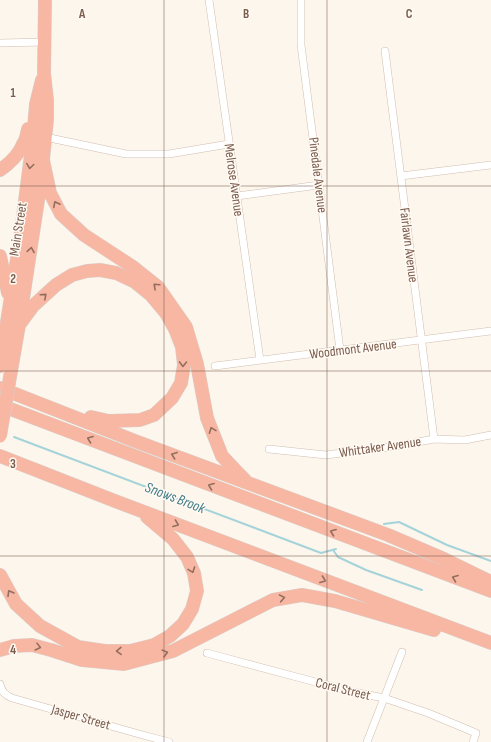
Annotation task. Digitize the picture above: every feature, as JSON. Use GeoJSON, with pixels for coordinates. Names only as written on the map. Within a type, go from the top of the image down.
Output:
{"type":"FeatureCollection","features":[{"type":"Feature","properties":{"kind":"highway","name":"Main Street"},"geometry":{"type":"LineString","coordinates":[[5,369],[19,325],[43,160],[47,100],[44,73],[45,0]]}},
{"type":"Feature","properties":{"kind":"highway","name":"Main Street"},"geometry":{"type":"LineString","coordinates":[[0,436],[10,301],[20,240],[36,104],[44,73]]}},
{"type":"Feature","properties":{"kind":"highway"},"geometry":{"type":"LineString","coordinates":[[0,170],[19,152],[24,144],[36,104]]}},
{"type":"Feature","properties":{"kind":"highway"},"geometry":{"type":"LineString","coordinates":[[43,160],[50,193],[61,214],[84,235],[133,267],[158,287],[186,326],[197,364],[207,418],[222,456],[250,484]]}},
{"type":"Feature","properties":{"kind":"highway"},"geometry":{"type":"LineString","coordinates":[[0,256],[10,301]]}},
{"type":"Feature","properties":{"kind":"highway"},"geometry":{"type":"LineString","coordinates":[[19,325],[33,306],[72,275],[87,271],[100,270],[116,273],[135,282],[151,295],[166,314],[175,330],[182,347],[184,365],[181,383],[172,398],[154,415],[140,420],[109,421],[57,410]]}},
{"type":"Feature","properties":{"kind":"highway"},"geometry":{"type":"LineString","coordinates":[[0,388],[135,441],[388,535],[444,559],[491,582]]}},
{"type":"Feature","properties":{"kind":"highway"},"geometry":{"type":"LineString","coordinates":[[0,405],[491,592]]}},
{"type":"Feature","properties":{"kind":"highway"},"geometry":{"type":"LineString","coordinates":[[0,456],[139,511],[491,643]]}},
{"type":"Feature","properties":{"kind":"highway"},"geometry":{"type":"LineString","coordinates":[[0,575],[16,604],[40,626],[78,647],[105,651],[130,651],[154,645],[170,636],[183,624],[192,609],[197,591],[194,573],[187,557],[173,539],[139,511]]}},
{"type":"Feature","properties":{"kind":"highway"},"geometry":{"type":"LineString","coordinates":[[0,650],[14,646],[32,645],[82,660],[124,664],[173,651],[273,600],[302,595],[335,601],[491,647]]}},
{"type":"Feature","properties":{"kind":"street","name":"Melrose Avenue"},"geometry":{"type":"LineString","coordinates":[[209,0],[260,360]]}},
{"type":"Feature","properties":{"kind":"street","name":"Pinedale Avenue"},"geometry":{"type":"LineString","coordinates":[[301,0],[301,45],[340,350]]}},
{"type":"Feature","properties":{"kind":"street"},"geometry":{"type":"LineString","coordinates":[[0,43],[45,42]]}},
{"type":"Feature","properties":{"kind":"street","name":"Fairlawn Avenue"},"geometry":{"type":"LineString","coordinates":[[385,51],[434,439]]}},
{"type":"Feature","properties":{"kind":"street"},"geometry":{"type":"LineString","coordinates":[[45,137],[126,154],[169,154],[229,144]]}},
{"type":"Feature","properties":{"kind":"street"},"geometry":{"type":"LineString","coordinates":[[401,176],[491,165]]}},
{"type":"Feature","properties":{"kind":"street"},"geometry":{"type":"LineString","coordinates":[[237,196],[319,185]]}},
{"type":"Feature","properties":{"kind":"street","name":"Woodmont Avenue"},"geometry":{"type":"LineString","coordinates":[[215,366],[491,331]]}},
{"type":"Feature","properties":{"kind":"street","name":"Whittaker Avenue"},"geometry":{"type":"LineString","coordinates":[[269,449],[326,455],[389,447],[434,439],[465,440],[491,435]]}},
{"type":"Feature","properties":{"kind":"street"},"geometry":{"type":"LineString","coordinates":[[367,742],[402,652]]}},
{"type":"Feature","properties":{"kind":"street","name":"Coral Street"},"geometry":{"type":"LineString","coordinates":[[207,653],[353,692],[384,698],[428,713],[476,733],[473,742]]}},
{"type":"Feature","properties":{"kind":"street","name":"Jasper Street"},"geometry":{"type":"LineString","coordinates":[[0,684],[4,694],[12,698],[169,742]]}},
{"type":"Feature","properties":{"kind":"waterway","name":"Snows Brook"},"geometry":{"type":"LineString","coordinates":[[14,437],[321,553],[336,549]]}},
{"type":"Feature","properties":{"kind":"waterway","name":"Snows Brook"},"geometry":{"type":"LineString","coordinates":[[384,524],[399,522],[447,545],[491,561]]}},
{"type":"Feature","properties":{"kind":"waterway"},"geometry":{"type":"LineString","coordinates":[[333,550],[338,557],[366,570],[422,590]]}}]}
